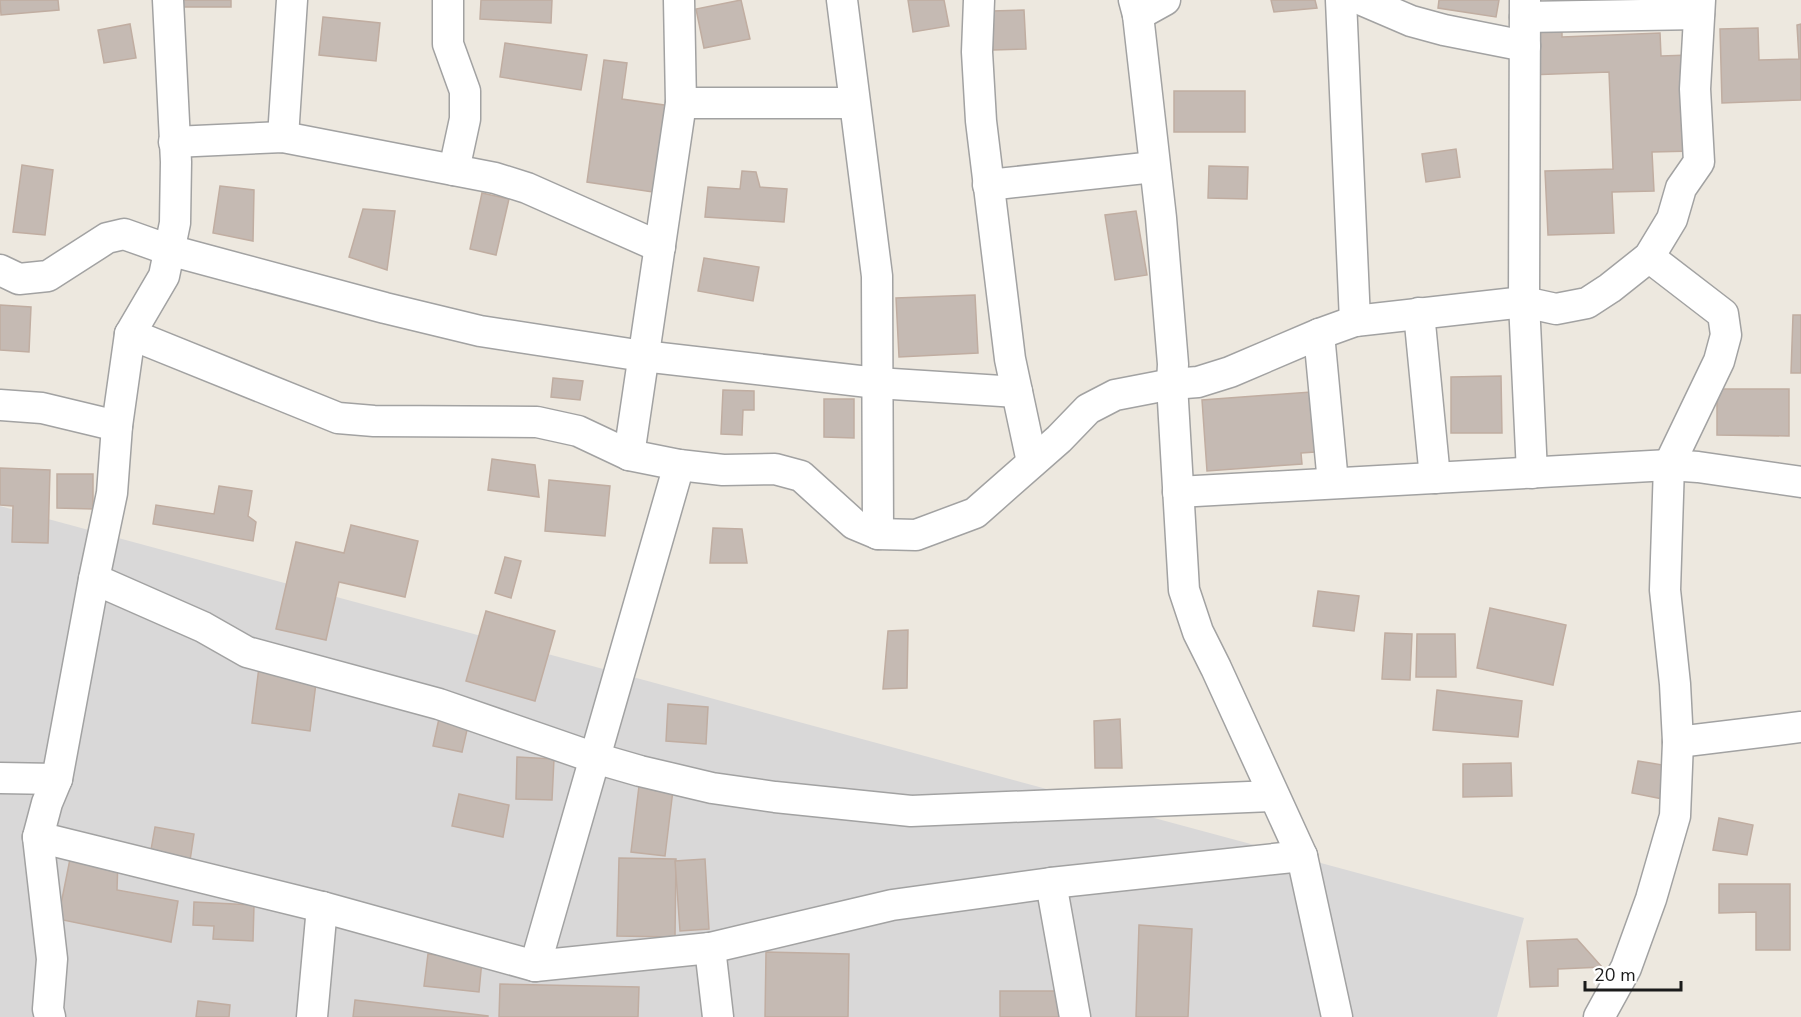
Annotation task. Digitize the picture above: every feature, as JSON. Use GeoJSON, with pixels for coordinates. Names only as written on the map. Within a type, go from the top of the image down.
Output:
{"type":"FeatureCollection","features":[{"type":"Feature","properties":{"kind":"street"},"geometry":{"type":"LineString","coordinates":[[50,1017],[48,1009],[52,959],[38,837],[47,803],[57,779],[112,493],[117,426],[130,334],[164,276],[175,223],[168,0]]}},
{"type":"Feature","properties":{"kind":"street"},"geometry":{"type":"LineString","coordinates":[[283,136],[292,0]]}},
{"type":"Feature","properties":{"kind":"street"},"geometry":{"type":"LineString","coordinates":[[448,0],[448,44],[465,91],[465,119],[454,170]]}},
{"type":"Feature","properties":{"kind":"street"},"geometry":{"type":"LineString","coordinates":[[629,455],[681,103],[679,0]]}},
{"type":"Feature","properties":{"kind":"street"},"geometry":{"type":"LineString","coordinates":[[842,0],[877,276],[878,534]]}},
{"type":"Feature","properties":{"kind":"street"},"geometry":{"type":"LineString","coordinates":[[979,0],[977,52],[988,185],[1010,359],[1032,462]]}},
{"type":"Feature","properties":{"kind":"street"},"geometry":{"type":"LineString","coordinates":[[1165,0],[1136,7],[1161,218],[1173,364],[1172,384],[1184,590],[1198,632],[1302,856],[1337,1017]]}},
{"type":"Feature","properties":{"kind":"street"},"geometry":{"type":"LineString","coordinates":[[1341,0],[1355,321]]}},
{"type":"Feature","properties":{"kind":"street"},"geometry":{"type":"LineString","coordinates":[[1362,0],[1422,24],[1525,46]]}},
{"type":"Feature","properties":{"kind":"street"},"geometry":{"type":"LineString","coordinates":[[130,334],[338,418],[374,421],[537,422],[578,431],[629,455],[679,465],[723,470],[775,469],[801,476],[854,524],[878,534],[916,535],[975,513],[1059,439],[1088,409],[1115,395],[1172,384],[1198,382],[1230,372],[1355,321],[1524,302],[1556,309],[1587,303],[1610,288],[1649,257],[1672,219],[1681,188],[1699,162],[1695,89],[1699,7],[1525,8],[1524,302],[1532,473]]}},
{"type":"Feature","properties":{"kind":"street"},"geometry":{"type":"LineString","coordinates":[[681,103],[854,103]]}},
{"type":"Feature","properties":{"kind":"street"},"geometry":{"type":"LineString","coordinates":[[174,142],[283,136],[495,178],[527,188],[660,247]]}},
{"type":"Feature","properties":{"kind":"street"},"geometry":{"type":"LineString","coordinates":[[988,185],[1154,167]]}},
{"type":"Feature","properties":{"kind":"street"},"geometry":{"type":"LineString","coordinates":[[0,270],[19,279],[48,276],[108,238],[124,234],[169,250],[480,331],[643,356],[877,383],[1017,392]]}},
{"type":"Feature","properties":{"kind":"street"},"geometry":{"type":"LineString","coordinates":[[1599,1017],[1626,968],[1651,900],[1675,816],[1678,742],[1675,684],[1665,590],[1669,465],[1719,361],[1726,335],[1723,314],[1649,257]]}},
{"type":"Feature","properties":{"kind":"street"},"geometry":{"type":"LineString","coordinates":[[1419,313],[1435,478]]}},
{"type":"Feature","properties":{"kind":"street"},"geometry":{"type":"LineString","coordinates":[[1319,334],[1333,483]]}},
{"type":"Feature","properties":{"kind":"street"},"geometry":{"type":"LineString","coordinates":[[0,405],[42,408],[117,426]]}},
{"type":"Feature","properties":{"kind":"street"},"geometry":{"type":"LineString","coordinates":[[535,966],[679,465]]}},
{"type":"Feature","properties":{"kind":"street"},"geometry":{"type":"LineString","coordinates":[[1178,492],[1669,465],[1801,482]]}},
{"type":"Feature","properties":{"kind":"street"},"geometry":{"type":"LineString","coordinates":[[94,579],[203,627],[248,652],[439,704],[595,758],[712,788],[775,798],[911,811],[1274,796]]}},
{"type":"Feature","properties":{"kind":"street"},"geometry":{"type":"LineString","coordinates":[[1678,742],[1801,727]]}},
{"type":"Feature","properties":{"kind":"street"},"geometry":{"type":"LineString","coordinates":[[0,778],[57,779]]}},
{"type":"Feature","properties":{"kind":"street"},"geometry":{"type":"LineString","coordinates":[[38,837],[322,907],[535,966],[710,948],[892,905],[1052,883],[1302,856]]}},
{"type":"Feature","properties":{"kind":"street"},"geometry":{"type":"LineString","coordinates":[[1052,883],[1075,1017]]}},
{"type":"Feature","properties":{"kind":"street"},"geometry":{"type":"LineString","coordinates":[[312,1017],[322,907]]}},
{"type":"Feature","properties":{"kind":"street"},"geometry":{"type":"LineString","coordinates":[[710,948],[718,1017]]}},
{"type":"Feature","properties":{"kind":"shaded area"},"geometry":{"type":"Polygon","coordinates":[[[0,506],[1524,918],[1497,1017],[0,1017],[0,506]]]}},
{"type":"Feature","properties":{"kind":"building"},"geometry":{"type":"Polygon","coordinates":[[[0,0],[58,0],[59,10],[1,15],[0,0]]]}},
{"type":"Feature","properties":{"kind":"building"},"geometry":{"type":"Polygon","coordinates":[[[161,0],[231,0],[231,7],[162,7],[161,0]]]}},
{"type":"Feature","properties":{"kind":"building"},"geometry":{"type":"Polygon","coordinates":[[[481,0],[552,0],[551,23],[480,19],[481,0]]]}},
{"type":"Feature","properties":{"kind":"building"},"geometry":{"type":"Polygon","coordinates":[[[741,0],[750,39],[704,48],[696,9],[741,0]]]}},
{"type":"Feature","properties":{"kind":"building"},"geometry":{"type":"Polygon","coordinates":[[[908,0],[944,0],[949,26],[913,32],[908,0]]]}},
{"type":"Feature","properties":{"kind":"building"},"geometry":{"type":"Polygon","coordinates":[[[1271,0],[1315,0],[1317,8],[1274,12],[1271,0]]]}},
{"type":"Feature","properties":{"kind":"building"},"geometry":{"type":"Polygon","coordinates":[[[1439,0],[1499,0],[1496,17],[1438,8],[1439,0]]]}},
{"type":"Feature","properties":{"kind":"building"},"geometry":{"type":"Polygon","coordinates":[[[1024,10],[1026,49],[993,50],[992,11],[1024,10]]]}},
{"type":"Feature","properties":{"kind":"building"},"geometry":{"type":"Polygon","coordinates":[[[323,17],[380,23],[376,61],[319,55],[323,17]]]}},
{"type":"Feature","properties":{"kind":"building"},"geometry":{"type":"Polygon","coordinates":[[[130,24],[136,58],[104,63],[98,30],[130,24]]]}},
{"type":"Feature","properties":{"kind":"building"},"geometry":{"type":"Polygon","coordinates":[[[1801,24],[1801,100],[1722,103],[1720,29],[1758,28],[1759,60],[1799,59],[1797,25],[1801,24]]]}},
{"type":"Feature","properties":{"kind":"building"},"geometry":{"type":"Polygon","coordinates":[[[1562,27],[1562,37],[1660,33],[1661,56],[1689,55],[1693,151],[1652,152],[1654,191],[1612,192],[1614,233],[1548,235],[1545,171],[1613,169],[1609,72],[1528,75],[1526,28],[1562,27]]]}},
{"type":"Feature","properties":{"kind":"building"},"geometry":{"type":"Polygon","coordinates":[[[505,43],[587,55],[581,90],[500,77],[505,43]]]}},
{"type":"Feature","properties":{"kind":"building"},"geometry":{"type":"Polygon","coordinates":[[[604,60],[627,63],[622,99],[671,106],[659,193],[587,182],[604,60]]]}},
{"type":"Feature","properties":{"kind":"building"},"geometry":{"type":"Polygon","coordinates":[[[1174,91],[1245,91],[1245,132],[1174,132],[1174,91]]]}},
{"type":"Feature","properties":{"kind":"building"},"geometry":{"type":"Polygon","coordinates":[[[1456,149],[1460,177],[1426,182],[1422,154],[1456,149]]]}},
{"type":"Feature","properties":{"kind":"building"},"geometry":{"type":"Polygon","coordinates":[[[22,165],[53,170],[45,235],[13,232],[22,165]]]}},
{"type":"Feature","properties":{"kind":"building"},"geometry":{"type":"Polygon","coordinates":[[[1209,166],[1248,167],[1247,199],[1208,198],[1209,166]]]}},
{"type":"Feature","properties":{"kind":"building"},"geometry":{"type":"Polygon","coordinates":[[[742,171],[756,172],[760,187],[787,189],[784,222],[705,217],[708,187],[740,189],[742,171]]]}},
{"type":"Feature","properties":{"kind":"building"},"geometry":{"type":"Polygon","coordinates":[[[220,186],[254,190],[253,241],[213,233],[220,186]]]}},
{"type":"Feature","properties":{"kind":"building"},"geometry":{"type":"Polygon","coordinates":[[[482,193],[509,199],[496,255],[470,249],[482,193]]]}},
{"type":"Feature","properties":{"kind":"building"},"geometry":{"type":"Polygon","coordinates":[[[363,209],[395,211],[387,270],[349,257],[363,209]]]}},
{"type":"Feature","properties":{"kind":"building"},"geometry":{"type":"Polygon","coordinates":[[[1136,211],[1147,275],[1115,280],[1105,215],[1136,211]]]}},
{"type":"Feature","properties":{"kind":"building"},"geometry":{"type":"Polygon","coordinates":[[[704,258],[759,267],[753,301],[698,291],[704,258]]]}},
{"type":"Feature","properties":{"kind":"building"},"geometry":{"type":"Polygon","coordinates":[[[975,295],[978,353],[899,357],[896,298],[975,295]]]}},
{"type":"Feature","properties":{"kind":"building"},"geometry":{"type":"Polygon","coordinates":[[[0,305],[31,307],[29,352],[0,350],[0,305]]]}},
{"type":"Feature","properties":{"kind":"building"},"geometry":{"type":"Polygon","coordinates":[[[1793,315],[1801,315],[1801,373],[1791,373],[1793,315]]]}},
{"type":"Feature","properties":{"kind":"building"},"geometry":{"type":"Polygon","coordinates":[[[1501,376],[1502,433],[1451,433],[1451,377],[1501,376]]]}},
{"type":"Feature","properties":{"kind":"building"},"geometry":{"type":"Polygon","coordinates":[[[553,378],[583,381],[580,400],[551,397],[553,378]]]}},
{"type":"Feature","properties":{"kind":"building"},"geometry":{"type":"Polygon","coordinates":[[[1717,389],[1789,389],[1789,436],[1717,435],[1717,389]]]}},
{"type":"Feature","properties":{"kind":"building"},"geometry":{"type":"Polygon","coordinates":[[[723,390],[754,391],[754,410],[743,410],[742,435],[721,434],[723,390]]]}},
{"type":"Feature","properties":{"kind":"building"},"geometry":{"type":"Polygon","coordinates":[[[1311,392],[1315,452],[1301,453],[1302,464],[1207,471],[1202,400],[1311,392]]]}},
{"type":"Feature","properties":{"kind":"building"},"geometry":{"type":"Polygon","coordinates":[[[824,399],[854,399],[854,438],[824,437],[824,399]]]}},
{"type":"Feature","properties":{"kind":"building"},"geometry":{"type":"Polygon","coordinates":[[[492,459],[535,465],[539,497],[488,490],[492,459]]]}},
{"type":"Feature","properties":{"kind":"building"},"geometry":{"type":"Polygon","coordinates":[[[0,468],[50,470],[48,543],[12,542],[13,506],[0,505],[0,468]]]}},
{"type":"Feature","properties":{"kind":"building"},"geometry":{"type":"Polygon","coordinates":[[[57,474],[93,474],[93,509],[57,508],[57,474]]]}},
{"type":"Feature","properties":{"kind":"building"},"geometry":{"type":"Polygon","coordinates":[[[549,480],[610,486],[605,536],[545,531],[549,480]]]}},
{"type":"Feature","properties":{"kind":"building"},"geometry":{"type":"Polygon","coordinates":[[[219,486],[252,491],[248,516],[256,522],[253,541],[153,524],[156,505],[214,514],[219,486]]]}},
{"type":"Feature","properties":{"kind":"building"},"geometry":{"type":"Polygon","coordinates":[[[351,525],[418,541],[405,597],[339,582],[326,640],[276,629],[296,542],[344,553],[351,525]]]}},
{"type":"Feature","properties":{"kind":"building"},"geometry":{"type":"Polygon","coordinates":[[[713,528],[742,529],[747,563],[710,563],[713,528]]]}},
{"type":"Feature","properties":{"kind":"building"},"geometry":{"type":"Polygon","coordinates":[[[505,557],[521,561],[511,598],[495,593],[505,557]]]}},
{"type":"Feature","properties":{"kind":"building"},"geometry":{"type":"Polygon","coordinates":[[[1318,591],[1359,596],[1354,631],[1313,626],[1318,591]]]}},
{"type":"Feature","properties":{"kind":"building"},"geometry":{"type":"Polygon","coordinates":[[[1490,608],[1566,625],[1553,685],[1477,668],[1490,608]]]}},
{"type":"Feature","properties":{"kind":"building"},"geometry":{"type":"Polygon","coordinates":[[[486,611],[555,631],[535,701],[466,681],[486,611]]]}},
{"type":"Feature","properties":{"kind":"building"},"geometry":{"type":"Polygon","coordinates":[[[908,630],[907,688],[883,689],[888,631],[908,630]]]}},
{"type":"Feature","properties":{"kind":"building"},"geometry":{"type":"Polygon","coordinates":[[[1385,633],[1412,634],[1410,680],[1382,679],[1385,633]]]}},
{"type":"Feature","properties":{"kind":"building"},"geometry":{"type":"Polygon","coordinates":[[[1417,634],[1455,634],[1456,677],[1416,677],[1417,634]]]}},
{"type":"Feature","properties":{"kind":"building"},"geometry":{"type":"Polygon","coordinates":[[[261,651],[319,659],[310,731],[252,723],[261,651]]]}},
{"type":"Feature","properties":{"kind":"building"},"geometry":{"type":"Polygon","coordinates":[[[1437,690],[1522,701],[1518,737],[1433,730],[1437,690]]]}},
{"type":"Feature","properties":{"kind":"building"},"geometry":{"type":"Polygon","coordinates":[[[668,704],[708,707],[706,744],[666,741],[668,704]]]}},
{"type":"Feature","properties":{"kind":"building"},"geometry":{"type":"Polygon","coordinates":[[[440,714],[469,721],[462,752],[433,746],[440,714]]]}},
{"type":"Feature","properties":{"kind":"building"},"geometry":{"type":"Polygon","coordinates":[[[1120,719],[1122,768],[1095,768],[1094,721],[1120,719]]]}},
{"type":"Feature","properties":{"kind":"building"},"geometry":{"type":"Polygon","coordinates":[[[517,757],[554,759],[552,800],[516,799],[517,757]]]}},
{"type":"Feature","properties":{"kind":"building"},"geometry":{"type":"Polygon","coordinates":[[[1638,761],[1669,766],[1663,799],[1632,793],[1638,761]]]}},
{"type":"Feature","properties":{"kind":"building"},"geometry":{"type":"Polygon","coordinates":[[[1511,763],[1512,796],[1463,797],[1463,764],[1511,763]]]}},
{"type":"Feature","properties":{"kind":"building"},"geometry":{"type":"Polygon","coordinates":[[[639,786],[673,790],[665,856],[631,852],[639,786]]]}},
{"type":"Feature","properties":{"kind":"building"},"geometry":{"type":"Polygon","coordinates":[[[459,794],[509,805],[503,837],[452,826],[459,794]]]}},
{"type":"Feature","properties":{"kind":"building"},"geometry":{"type":"Polygon","coordinates":[[[1719,818],[1753,825],[1747,855],[1713,850],[1719,818]]]}},
{"type":"Feature","properties":{"kind":"building"},"geometry":{"type":"Polygon","coordinates":[[[155,827],[194,834],[189,867],[149,861],[155,827]]]}},
{"type":"Feature","properties":{"kind":"building"},"geometry":{"type":"Polygon","coordinates":[[[72,849],[118,859],[117,890],[178,901],[171,942],[58,919],[72,849]]]}},
{"type":"Feature","properties":{"kind":"building"},"geometry":{"type":"Polygon","coordinates":[[[619,858],[676,859],[675,937],[617,936],[619,858]]]}},
{"type":"Feature","properties":{"kind":"building"},"geometry":{"type":"Polygon","coordinates":[[[705,859],[709,929],[680,931],[675,861],[705,859]]]}},
{"type":"Feature","properties":{"kind":"building"},"geometry":{"type":"Polygon","coordinates":[[[1719,884],[1790,884],[1790,950],[1756,950],[1756,912],[1719,913],[1719,884]]]}},
{"type":"Feature","properties":{"kind":"building"},"geometry":{"type":"Polygon","coordinates":[[[194,902],[254,905],[253,941],[213,939],[214,926],[193,925],[194,902]]]}},
{"type":"Feature","properties":{"kind":"building"},"geometry":{"type":"Polygon","coordinates":[[[1139,925],[1192,929],[1188,1017],[1136,1017],[1139,925]]]}},
{"type":"Feature","properties":{"kind":"building"},"geometry":{"type":"Polygon","coordinates":[[[1577,939],[1602,967],[1558,969],[1558,986],[1530,987],[1527,941],[1577,939]]]}},
{"type":"Feature","properties":{"kind":"building"},"geometry":{"type":"Polygon","coordinates":[[[766,952],[849,954],[848,1017],[765,1017],[766,952]]]}},
{"type":"Feature","properties":{"kind":"building"},"geometry":{"type":"Polygon","coordinates":[[[428,954],[482,960],[479,992],[424,986],[428,954]]]}},
{"type":"Feature","properties":{"kind":"building"},"geometry":{"type":"Polygon","coordinates":[[[500,984],[639,987],[638,1017],[499,1017],[500,984]]]}},
{"type":"Feature","properties":{"kind":"building"},"geometry":{"type":"Polygon","coordinates":[[[1000,991],[1065,991],[1064,1017],[1000,1017],[1000,991]]]}},
{"type":"Feature","properties":{"kind":"building"},"geometry":{"type":"Polygon","coordinates":[[[355,1000],[488,1016],[488,1017],[353,1017],[355,1000]]]}},
{"type":"Feature","properties":{"kind":"building"},"geometry":{"type":"Polygon","coordinates":[[[198,1001],[230,1005],[229,1017],[196,1017],[198,1001]]]}}]}
